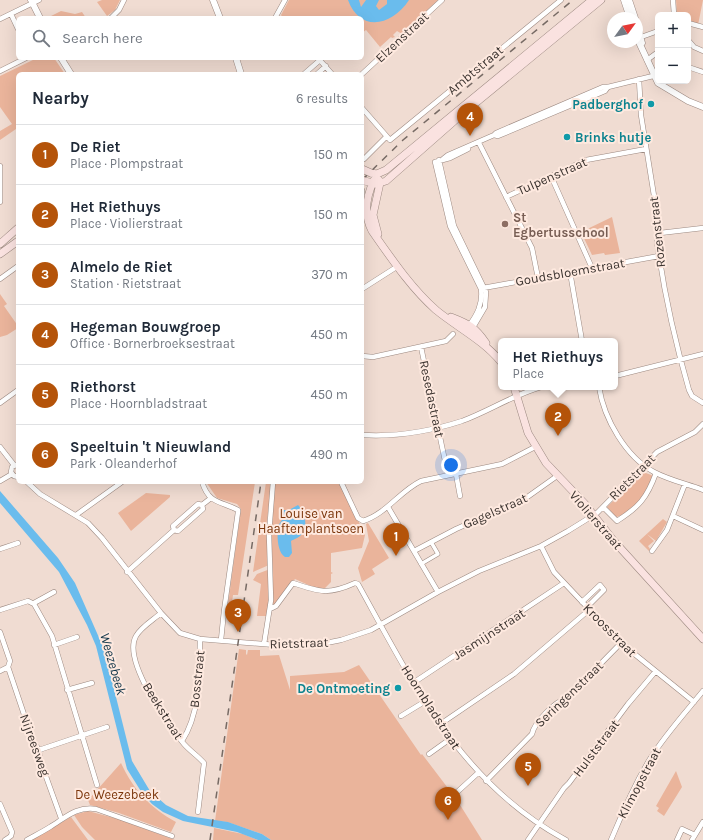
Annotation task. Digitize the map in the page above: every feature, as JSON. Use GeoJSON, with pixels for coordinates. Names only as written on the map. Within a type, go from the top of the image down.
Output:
{"type":"FeatureCollection","features":[{"type":"Feature","properties":{"kind":"main road"},"geometry":{"type":"LineString","coordinates":[[364,170],[374,174],[386,170],[592,0]]}},
{"type":"Feature","properties":{"kind":"main road"},"geometry":{"type":"LineString","coordinates":[[364,180],[376,184],[386,181],[461,115],[601,0]]}},
{"type":"Feature","properties":{"kind":"main road"},"geometry":{"type":"LineString","coordinates":[[374,174],[376,184],[367,214],[372,231],[425,300],[438,311],[469,328],[498,359]]}},
{"type":"Feature","properties":{"kind":"main road"},"geometry":{"type":"LineString","coordinates":[[0,244],[16,230]]}},
{"type":"Feature","properties":{"kind":"main road"},"geometry":{"type":"LineString","coordinates":[[0,254],[16,242]]}},
{"type":"Feature","properties":{"kind":"main road","name":"Violierstraat"},"geometry":{"type":"LineString","coordinates":[[515,390],[528,433],[535,447],[557,476],[594,515],[613,540],[703,639]]}},
{"type":"Feature","properties":{"kind":"street"},"geometry":{"type":"LineString","coordinates":[[0,19],[32,2],[39,0]]}},
{"type":"Feature","properties":{"kind":"street"},"geometry":{"type":"LineString","coordinates":[[113,16],[119,10],[124,0]]}},
{"type":"Feature","properties":{"kind":"street"},"geometry":{"type":"LineString","coordinates":[[213,0],[219,16]]}},
{"type":"Feature","properties":{"kind":"street"},"geometry":{"type":"LineString","coordinates":[[277,16],[285,0]]}},
{"type":"Feature","properties":{"kind":"street","name":"Elzenstraat"},"geometry":{"type":"LineString","coordinates":[[364,72],[442,0]]}},
{"type":"Feature","properties":{"kind":"street","name":"Ambtstraat"},"geometry":{"type":"LineString","coordinates":[[364,159],[388,138],[561,0]]}},
{"type":"Feature","properties":{"kind":"street"},"geometry":{"type":"LineString","coordinates":[[624,0],[628,12]]}},
{"type":"Feature","properties":{"kind":"street"},"geometry":{"type":"LineString","coordinates":[[629,0],[633,12]]}},
{"type":"Feature","properties":{"kind":"street"},"geometry":{"type":"LineString","coordinates":[[673,0],[674,12]]}},
{"type":"Feature","properties":{"kind":"street"},"geometry":{"type":"LineString","coordinates":[[32,2],[39,16]]}},
{"type":"Feature","properties":{"kind":"street"},"geometry":{"type":"LineString","coordinates":[[11,14],[16,25]]}},
{"type":"Feature","properties":{"kind":"street"},"geometry":{"type":"LineString","coordinates":[[691,24],[703,27]]}},
{"type":"Feature","properties":{"kind":"street"},"geometry":{"type":"LineString","coordinates":[[644,36],[655,32]]}},
{"type":"Feature","properties":{"kind":"street"},"geometry":{"type":"LineString","coordinates":[[691,44],[694,47],[703,51]]}},
{"type":"Feature","properties":{"kind":"street"},"geometry":{"type":"LineString","coordinates":[[642,49],[653,76],[658,83],[676,95],[703,106]]}},
{"type":"Feature","properties":{"kind":"street"},"geometry":{"type":"LineString","coordinates":[[647,60],[655,54]]}},
{"type":"Feature","properties":{"kind":"street"},"geometry":{"type":"LineString","coordinates":[[0,71],[22,60]]}},
{"type":"Feature","properties":{"kind":"street"},"geometry":{"type":"LineString","coordinates":[[63,60],[71,72]]}},
{"type":"Feature","properties":{"kind":"street"},"geometry":{"type":"LineString","coordinates":[[238,60],[242,72]]}},
{"type":"Feature","properties":{"kind":"street"},"geometry":{"type":"LineString","coordinates":[[306,72],[318,60]]}},
{"type":"Feature","properties":{"kind":"street"},"geometry":{"type":"LineString","coordinates":[[320,60],[330,72]]}},
{"type":"Feature","properties":{"kind":"street"},"geometry":{"type":"LineString","coordinates":[[319,72],[326,66]]}},
{"type":"Feature","properties":{"kind":"street"},"geometry":{"type":"LineString","coordinates":[[691,68],[703,72]]}},
{"type":"Feature","properties":{"kind":"street"},"geometry":{"type":"LineString","coordinates":[[469,328],[485,307],[483,288],[450,226],[439,160],[450,158],[468,150],[469,147],[496,133],[572,99],[603,87],[653,76]]}},
{"type":"Feature","properties":{"kind":"street","name":"Rozenstraat"},"geometry":{"type":"LineString","coordinates":[[640,80],[641,115],[660,233],[657,237],[659,256],[680,360],[692,396],[703,403]]}},
{"type":"Feature","properties":{"kind":"street"},"geometry":{"type":"LineString","coordinates":[[364,110],[388,138]]}},
{"type":"Feature","properties":{"kind":"street"},"geometry":{"type":"LineString","coordinates":[[479,143],[532,248],[538,278]]}},
{"type":"Feature","properties":{"kind":"street","name":"Tulpenstraat"},"geometry":{"type":"LineString","coordinates":[[506,196],[586,160],[646,149]]}},
{"type":"Feature","properties":{"kind":"street"},"geometry":{"type":"LineString","coordinates":[[0,166],[0,202]]}},
{"type":"Feature","properties":{"kind":"street"},"geometry":{"type":"LineString","coordinates":[[550,176],[592,268]]}},
{"type":"Feature","properties":{"kind":"street"},"geometry":{"type":"LineString","coordinates":[[660,233],[703,228]]}},
{"type":"Feature","properties":{"kind":"street","name":"Goudsbloemstraat"},"geometry":{"type":"LineString","coordinates":[[483,288],[659,256]]}},
{"type":"Feature","properties":{"kind":"street"},"geometry":{"type":"LineString","coordinates":[[364,289],[398,266]]}},
{"type":"Feature","properties":{"kind":"street"},"geometry":{"type":"LineString","coordinates":[[0,279],[16,267]]}},
{"type":"Feature","properties":{"kind":"street"},"geometry":{"type":"LineString","coordinates":[[570,272],[581,338]]}},
{"type":"Feature","properties":{"kind":"street"},"geometry":{"type":"LineString","coordinates":[[364,356],[373,357],[446,341],[452,334]]}},
{"type":"Feature","properties":{"kind":"street","name":"Resedastraat"},"geometry":{"type":"LineString","coordinates":[[421,347],[448,475]]}},
{"type":"Feature","properties":{"kind":"street"},"geometry":{"type":"LineString","coordinates":[[618,375],[703,354]]}},
{"type":"Feature","properties":{"kind":"street"},"geometry":{"type":"LineString","coordinates":[[364,436],[400,434],[462,421],[516,396],[533,390]]}},
{"type":"Feature","properties":{"kind":"street"},"geometry":{"type":"LineString","coordinates":[[600,390],[603,403],[614,427],[630,453],[643,465],[656,473],[703,490]]}},
{"type":"Feature","properties":{"kind":"street"},"geometry":{"type":"LineString","coordinates":[[0,403],[16,391]]}},
{"type":"Feature","properties":{"kind":"street","name":"Rietstraat"},"geometry":{"type":"LineString","coordinates":[[29,484],[40,494],[76,515],[99,534],[127,572],[161,613],[180,633],[200,640],[221,640],[264,644],[316,644],[360,635],[479,571],[541,546],[594,515],[657,452],[695,432],[703,424]]}},
{"type":"Feature","properties":{"kind":"street"},"geometry":{"type":"LineString","coordinates":[[0,447],[16,464],[11,469],[12,474]]}},
{"type":"Feature","properties":{"kind":"street"},"geometry":{"type":"LineString","coordinates":[[341,484],[358,518],[363,521],[388,507],[414,484],[448,475],[502,464],[535,447]]}},
{"type":"Feature","properties":{"kind":"street","name":"Rietstraat"},"geometry":{"type":"LineString","coordinates":[[603,507],[617,521],[635,509],[646,496],[656,473]]}},
{"type":"Feature","properties":{"kind":"street"},"geometry":{"type":"LineString","coordinates":[[12,474],[16,476]]}},
{"type":"Feature","properties":{"kind":"street"},"geometry":{"type":"LineString","coordinates":[[0,481],[12,474]]}},
{"type":"Feature","properties":{"kind":"street"},"geometry":{"type":"LineString","coordinates":[[456,474],[460,496]]}},
{"type":"Feature","properties":{"kind":"street","name":"Gagelstraat"},"geometry":{"type":"LineString","coordinates":[[414,551],[456,529],[526,498],[557,476]]}},
{"type":"Feature","properties":{"kind":"street"},"geometry":{"type":"LineString","coordinates":[[76,515],[119,484]]}},
{"type":"Feature","properties":{"kind":"street"},"geometry":{"type":"LineString","coordinates":[[203,484],[211,498],[219,504],[238,510],[221,640]]}},
{"type":"Feature","properties":{"kind":"street"},"geometry":{"type":"LineString","coordinates":[[264,644],[270,609],[271,568],[269,524],[273,484]]}},
{"type":"Feature","properties":{"kind":"street"},"geometry":{"type":"LineString","coordinates":[[652,551],[666,530],[673,516],[685,484]]}},
{"type":"Feature","properties":{"kind":"street"},"geometry":{"type":"LineString","coordinates":[[174,530],[173,526],[198,504],[202,505],[211,498]]}},
{"type":"Feature","properties":{"kind":"street"},"geometry":{"type":"LineString","coordinates":[[127,572],[174,530],[178,531],[203,509],[202,505]]}},
{"type":"Feature","properties":{"kind":"street"},"geometry":{"type":"LineString","coordinates":[[388,507],[438,592]]}},
{"type":"Feature","properties":{"kind":"street"},"geometry":{"type":"LineString","coordinates":[[673,516],[703,530]]}},
{"type":"Feature","properties":{"kind":"street"},"geometry":{"type":"LineString","coordinates":[[421,564],[438,554],[431,542]]}},
{"type":"Feature","properties":{"kind":"street"},"geometry":{"type":"LineString","coordinates":[[0,550],[18,543]]}},
{"type":"Feature","properties":{"kind":"street","name":"Kroosstraat"},"geometry":{"type":"LineString","coordinates":[[541,546],[552,569],[621,642],[655,672],[694,702]]}},
{"type":"Feature","properties":{"kind":"street","name":"Hoornbladstraat"},"geometry":{"type":"LineString","coordinates":[[270,609],[276,606],[293,584],[321,592],[343,589],[355,583],[358,584],[424,702],[450,739],[478,773],[508,801],[539,824],[566,840]]}},
{"type":"Feature","properties":{"kind":"street","name":"Jasmijnstraat"},"geometry":{"type":"LineString","coordinates":[[413,683],[564,583]]}},
{"type":"Feature","properties":{"kind":"street"},"geometry":{"type":"LineString","coordinates":[[439,724],[514,674],[558,639],[604,590],[600,585],[582,602]]}},
{"type":"Feature","properties":{"kind":"street"},"geometry":{"type":"LineString","coordinates":[[0,610],[28,602],[34,603],[54,592]]}},
{"type":"Feature","properties":{"kind":"street"},"geometry":{"type":"LineString","coordinates":[[34,603],[51,634],[80,735],[97,785]]}},
{"type":"Feature","properties":{"kind":"street","name":"Beekstraat"},"geometry":{"type":"LineString","coordinates":[[161,613],[136,636],[133,652],[136,664],[151,694],[171,727],[182,741],[204,763],[198,812]]}},
{"type":"Feature","properties":{"kind":"street","name":"Nijreesweg"},"geometry":{"type":"LineString","coordinates":[[0,632],[10,661],[8,667],[33,742],[39,750],[40,760],[61,818]]}},
{"type":"Feature","properties":{"kind":"street"},"geometry":{"type":"LineString","coordinates":[[54,645],[77,637]]}},
{"type":"Feature","properties":{"kind":"street","name":"Bosstraat"},"geometry":{"type":"LineString","coordinates":[[182,741],[194,712],[199,679],[200,640]]}},
{"type":"Feature","properties":{"kind":"street","name":"Seringenstraat"},"geometry":{"type":"LineString","coordinates":[[486,781],[532,734],[533,726],[559,700],[566,699],[621,642]]}},
{"type":"Feature","properties":{"kind":"street"},"geometry":{"type":"LineString","coordinates":[[0,671],[8,667]]}},
{"type":"Feature","properties":{"kind":"street","name":"Hulststraat"},"geometry":{"type":"LineString","coordinates":[[528,840],[564,788],[628,704],[655,672]]}},
{"type":"Feature","properties":{"kind":"street"},"geometry":{"type":"LineString","coordinates":[[67,690],[92,683]]}},
{"type":"Feature","properties":{"kind":"street","name":"Klimopstraat"},"geometry":{"type":"LineString","coordinates":[[611,840],[629,798],[650,759],[663,739],[703,691]]}},
{"type":"Feature","properties":{"kind":"street"},"geometry":{"type":"LineString","coordinates":[[401,716],[424,702]]}},
{"type":"Feature","properties":{"kind":"street"},"geometry":{"type":"LineString","coordinates":[[39,750],[106,727]]}},
{"type":"Feature","properties":{"kind":"street"},"geometry":{"type":"LineString","coordinates":[[429,754],[450,739]]}},
{"type":"Feature","properties":{"kind":"street"},"geometry":{"type":"LineString","coordinates":[[455,794],[478,773]]}},
{"type":"Feature","properties":{"kind":"street"},"geometry":{"type":"LineString","coordinates":[[0,804],[13,834],[5,840]]}},
{"type":"Feature","properties":{"kind":"street"},"geometry":{"type":"LineString","coordinates":[[27,840],[50,827],[61,818],[76,810],[85,808],[91,808],[172,836]]}},
{"type":"Feature","properties":{"kind":"street"},"geometry":{"type":"LineString","coordinates":[[677,840],[682,829],[694,838],[703,822]]}},
{"type":"Feature","properties":{"kind":"green space"},"geometry":{"type":"Polygon","coordinates":[[[102,0],[120,0],[115,10],[107,16],[97,2],[102,0]]]}},
{"type":"Feature","properties":{"kind":"green space"},"geometry":{"type":"Polygon","coordinates":[[[289,0],[438,0],[402,34],[397,31],[393,35],[395,37],[391,37],[380,47],[366,30],[364,32],[364,16],[281,15],[289,0]]]}},
{"type":"Feature","properties":{"kind":"green space"},"geometry":{"type":"Polygon","coordinates":[[[676,0],[703,0],[698,25],[691,23],[691,12],[677,12],[676,0]]]}},
{"type":"Feature","properties":{"kind":"green space"},"geometry":{"type":"Polygon","coordinates":[[[61,11],[75,14],[82,12],[85,16],[51,16],[61,11]]]}},
{"type":"Feature","properties":{"kind":"green space"},"geometry":{"type":"Polygon","coordinates":[[[33,60],[55,60],[64,72],[16,72],[16,129],[0,140],[0,131],[12,124],[0,107],[0,76],[33,60]]]}},
{"type":"Feature","properties":{"kind":"green space"},"geometry":{"type":"Polygon","coordinates":[[[612,217],[620,253],[592,255],[581,232],[612,217]]]}},
{"type":"Feature","properties":{"kind":"green space"},"geometry":{"type":"Polygon","coordinates":[[[0,294],[7,304],[4,306],[16,323],[16,329],[7,335],[0,337],[0,294]]]}},
{"type":"Feature","properties":{"kind":"green space"},"geometry":{"type":"Polygon","coordinates":[[[643,472],[654,476],[643,495],[634,507],[623,515],[616,517],[607,507],[643,472]]]}},
{"type":"Feature","properties":{"kind":"green space"},"geometry":{"type":"Polygon","coordinates":[[[207,484],[255,484],[238,595],[233,595],[231,610],[228,610],[228,604],[241,509],[237,504],[217,498],[207,484]]]}},
{"type":"Feature","properties":{"kind":"green space"},"geometry":{"type":"Polygon","coordinates":[[[266,484],[272,484],[266,528],[269,565],[253,572],[266,484]]]}},
{"type":"Feature","properties":{"kind":"green space","name":"Louise van Haaftenplantsoen"},"geometry":{"type":"Polygon","coordinates":[[[274,484],[341,484],[365,535],[362,548],[331,553],[331,572],[333,573],[331,574],[331,582],[322,591],[295,579],[272,608],[273,576],[272,498],[274,484]]]}},
{"type":"Feature","properties":{"kind":"green space"},"geometry":{"type":"Polygon","coordinates":[[[146,493],[170,495],[170,497],[131,531],[118,513],[146,493]]]}},
{"type":"Feature","properties":{"kind":"green space"},"geometry":{"type":"Polygon","coordinates":[[[663,519],[667,522],[656,541],[647,534],[654,541],[648,546],[650,549],[649,551],[639,541],[663,519]]]}},
{"type":"Feature","properties":{"kind":"green space"},"geometry":{"type":"Polygon","coordinates":[[[368,523],[389,558],[372,569],[375,574],[362,582],[358,568],[369,541],[366,524],[368,523]]]}},
{"type":"Feature","properties":{"kind":"green space"},"geometry":{"type":"Polygon","coordinates":[[[270,569],[270,594],[267,616],[257,616],[261,584],[253,580],[257,574],[270,569]]]}},
{"type":"Feature","properties":{"kind":"green space"},"geometry":{"type":"Polygon","coordinates":[[[239,649],[246,650],[247,655],[248,650],[260,650],[260,656],[279,655],[290,690],[290,676],[344,672],[359,665],[421,755],[422,754],[457,800],[482,840],[271,840],[262,834],[227,822],[215,821],[239,649]]]}},
{"type":"Feature","properties":{"kind":"green space","name":"De Weezebeek"},"geometry":{"type":"Polygon","coordinates":[[[121,763],[131,781],[143,797],[158,811],[176,822],[171,832],[119,813],[90,805],[88,800],[121,763]]]}},
{"type":"Feature","properties":{"kind":"green space"},"geometry":{"type":"Polygon","coordinates":[[[676,771],[682,787],[664,816],[657,811],[659,808],[656,806],[676,771]]]}},
{"type":"Feature","properties":{"kind":"green space"},"geometry":{"type":"Polygon","coordinates":[[[88,811],[118,819],[175,840],[95,840],[82,827],[74,815],[88,811]]]}},
{"type":"Feature","properties":{"kind":"green space"},"geometry":{"type":"Polygon","coordinates":[[[71,817],[88,840],[31,840],[71,817]]]}},
{"type":"Feature","properties":{"kind":"green space"},"geometry":{"type":"Polygon","coordinates":[[[214,828],[243,834],[258,840],[213,840],[214,828]]]}},
{"type":"Feature","properties":{"kind":"water"},"geometry":{"type":"Polygon","coordinates":[[[348,0],[359,0],[361,7],[366,0],[379,0],[376,6],[379,10],[387,4],[387,0],[409,0],[394,16],[377,22],[364,20],[364,16],[358,16],[353,11],[348,0]]]}},
{"type":"Feature","properties":{"kind":"water"},"geometry":{"type":"Polygon","coordinates":[[[0,491],[58,558],[75,583],[104,649],[132,761],[150,791],[166,805],[188,816],[228,822],[262,834],[271,840],[258,840],[237,832],[183,821],[163,812],[152,804],[142,793],[127,769],[96,646],[87,625],[59,572],[0,503],[0,491]]]}},
{"type":"Feature","properties":{"kind":"water"},"geometry":{"type":"Polygon","coordinates":[[[298,505],[305,519],[304,531],[301,535],[291,541],[292,553],[289,557],[285,557],[280,551],[278,543],[278,527],[283,518],[280,513],[283,510],[289,510],[298,505]]]}},
{"type":"Feature","properties":{"kind":"railway"},"geometry":{"type":"LineString","coordinates":[[364,178],[403,140],[573,0]]}},
{"type":"Feature","properties":{"kind":"railway"},"geometry":{"type":"LineString","coordinates":[[210,840],[261,484]]}},
{"type":"Feature","properties":{"kind":"place","name":"Padberghof"},"geometry":{"type":"Point","coordinates":[651,104]}},
{"type":"Feature","properties":{"kind":"place","name":"Hegeman Bouwgroep"},"geometry":{"type":"Point","coordinates":[470,136]}},
{"type":"Feature","properties":{"kind":"place","name":"Brinks hutje"},"geometry":{"type":"Point","coordinates":[567,137]}},
{"type":"Feature","properties":{"kind":"place","name":"St Egbertusschool"},"geometry":{"type":"Point","coordinates":[505,224]}},
{"type":"Feature","properties":{"kind":"place","name":"Het Riethuys"},"geometry":{"type":"Point","coordinates":[558,436]}},
{"type":"Feature","properties":{"kind":"place","name":"De Riet"},"geometry":{"type":"Point","coordinates":[396,556]}},
{"type":"Feature","properties":{"kind":"place","name":"Almelo de Riet"},"geometry":{"type":"Point","coordinates":[238,632]}},
{"type":"Feature","properties":{"kind":"place","name":"De Ontmoeting"},"geometry":{"type":"Point","coordinates":[398,688]}},
{"type":"Feature","properties":{"kind":"place","name":"Riethorst"},"geometry":{"type":"Point","coordinates":[528,786]}},
{"type":"Feature","properties":{"kind":"place","name":"Speeltuin 't Nieuwland"},"geometry":{"type":"Point","coordinates":[448,820]}},
{"type":"Feature","properties":{"kind":"water label","name":"Weezebeek"},"geometry":{"type":"Point","coordinates":[113,664]}}]}
